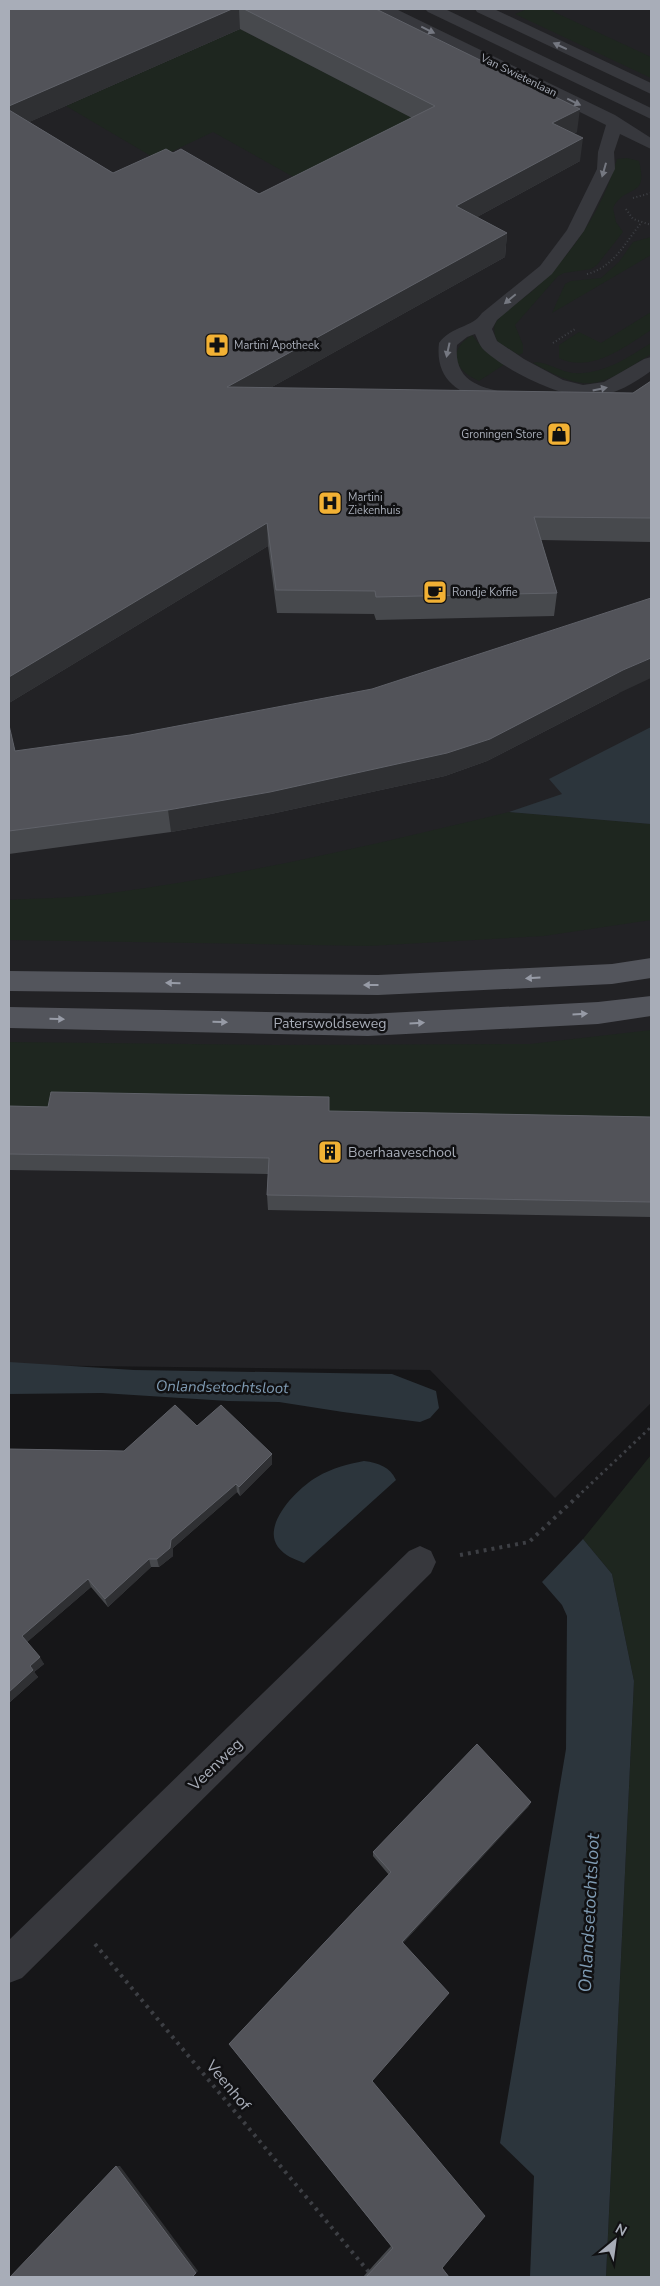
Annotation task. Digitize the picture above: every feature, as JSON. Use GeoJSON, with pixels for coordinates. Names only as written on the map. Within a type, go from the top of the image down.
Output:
{"type":"FeatureCollection","features":[{"type":"Feature","properties":{"kind":"main road"},"geometry":{"type":"LineString","coordinates":[[9,981],[378,985],[612,974],[651,968]]}},
{"type":"Feature","properties":{"kind":"main road","name":"Paterswoldseweg"},"geometry":{"type":"LineString","coordinates":[[9,1018],[368,1025],[598,1013],[651,1006]]}},
{"type":"Feature","properties":{"kind":"street","name":"Van Swietenlaan"},"geometry":{"type":"LineString","coordinates":[[384,9],[615,123],[632,135],[651,144]]}},
{"type":"Feature","properties":{"kind":"street","name":"Van Swietenlaan"},"geometry":{"type":"LineString","coordinates":[[433,9],[651,114]]}},
{"type":"Feature","properties":{"kind":"street"},"geometry":{"type":"LineString","coordinates":[[482,9],[651,89]]}},
{"type":"Feature","properties":{"kind":"street"},"geometry":{"type":"LineString","coordinates":[[615,123],[606,152],[606,168],[575,231],[546,270],[489,316],[484,324],[485,336],[489,344],[495,348],[550,381],[569,389],[596,391],[610,387],[651,363]]}},
{"type":"Feature","properties":{"kind":"street"},"geometry":{"type":"LineString","coordinates":[[484,324],[460,333],[448,343],[446,360],[449,368],[461,382],[478,392],[496,398],[537,400],[569,389]]}},
{"type":"Feature","properties":{"kind":"street","name":"Veenweg"},"geometry":{"type":"LineString","coordinates":[[9,1965],[420,1562]]}},
{"type":"Feature","properties":{"kind":"path"},"geometry":{"type":"LineString","coordinates":[[651,193],[633,198],[628,202],[626,208],[633,219],[651,225]]}},
{"type":"Feature","properties":{"kind":"path"},"geometry":{"type":"LineString","coordinates":[[553,343],[575,329]]}},
{"type":"Feature","properties":{"kind":"path"},"geometry":{"type":"LineString","coordinates":[[420,1562],[529,1542],[651,1427]]}},
{"type":"Feature","properties":{"kind":"path","name":"Veenhof"},"geometry":{"type":"LineString","coordinates":[[66,1909],[373,2277]]}},
{"type":"Feature","properties":{"kind":"shaded area","name":"Martini Ziekenhuis"},"geometry":{"type":"Polygon","coordinates":[[[9,9],[651,9],[651,1403],[555,1498],[430,1370],[9,1365],[9,9]]]}},
{"type":"Feature","properties":{"kind":"shaded area"},"geometry":{"type":"Polygon","coordinates":[[[527,9],[556,9],[552,11],[651,57],[651,78],[515,14],[527,9]]]}},
{"type":"Feature","properties":{"kind":"shaded area"},"geometry":{"type":"Polygon","coordinates":[[[240,29],[434,129],[315,189],[213,132],[156,159],[66,106],[240,29]]]}},
{"type":"Feature","properties":{"kind":"shaded area"},"geometry":{"type":"Polygon","coordinates":[[[627,158],[639,161],[641,181],[634,190],[618,200],[613,208],[616,222],[623,232],[597,265],[591,269],[564,273],[558,276],[515,325],[523,345],[523,353],[519,355],[498,342],[494,327],[496,322],[539,285],[565,257],[596,211],[617,159],[627,158]]]}},
{"type":"Feature","properties":{"kind":"shaded area"},"geometry":{"type":"Polygon","coordinates":[[[651,237],[651,255],[552,313],[565,284],[571,281],[601,278],[619,262],[633,242],[651,237]]]}},
{"type":"Feature","properties":{"kind":"shaded area"},"geometry":{"type":"Polygon","coordinates":[[[651,312],[651,330],[608,356],[583,363],[559,358],[559,345],[579,332],[601,343],[651,312]]]}},
{"type":"Feature","properties":{"kind":"shaded area"},"geometry":{"type":"Polygon","coordinates":[[[472,335],[485,351],[505,364],[479,381],[464,372],[459,366],[456,354],[464,341],[472,335]]]}},
{"type":"Feature","properties":{"kind":"shaded area"},"geometry":{"type":"Polygon","coordinates":[[[651,343],[651,354],[618,374],[594,383],[568,380],[533,363],[541,363],[573,373],[584,373],[614,364],[651,343]]]}},
{"type":"Feature","properties":{"kind":"shaded area"},"geometry":{"type":"Polygon","coordinates":[[[509,812],[651,824],[651,920],[544,936],[369,946],[9,940],[9,900],[98,895],[161,886],[361,847],[509,812]]]}},
{"type":"Feature","properties":{"kind":"shaded area"},"geometry":{"type":"Polygon","coordinates":[[[651,1030],[651,1134],[9,1123],[9,1042],[274,1045],[530,1044],[651,1030]]]}},
{"type":"Feature","properties":{"kind":"shaded area"},"geometry":{"type":"Polygon","coordinates":[[[651,1455],[651,2277],[606,2277],[634,1681],[612,1574],[583,1539],[651,1455]]]}},
{"type":"Feature","properties":{"kind":"water"},"geometry":{"type":"Polygon","coordinates":[[[651,727],[651,824],[509,812],[562,794],[549,779],[651,727]]]}},
{"type":"Feature","properties":{"kind":"water","name":"Onlandsetochtsloot"},"geometry":{"type":"Polygon","coordinates":[[[9,1362],[134,1370],[392,1374],[436,1391],[439,1408],[430,1418],[420,1422],[279,1402],[228,1401],[102,1393],[9,1394],[9,1362]]]}},
{"type":"Feature","properties":{"kind":"water"},"geometry":{"type":"Polygon","coordinates":[[[364,1461],[383,1466],[391,1472],[396,1480],[304,1563],[284,1553],[278,1547],[274,1538],[274,1528],[278,1517],[292,1497],[309,1482],[323,1474],[340,1467],[364,1461]]]}},
{"type":"Feature","properties":{"kind":"water","name":"Onlandsetochtsloot"},"geometry":{"type":"Polygon","coordinates":[[[583,1539],[612,1574],[634,1681],[606,2277],[530,2277],[534,2176],[500,2143],[566,1749],[567,1616],[562,1605],[542,1582],[583,1539]]]}},
{"type":"Feature","properties":{"kind":"building"},"geometry":{"type":"Polygon","coordinates":[[[9,9],[232,9],[9,106],[9,9]]]}},
{"type":"Feature","properties":{"kind":"building"},"geometry":{"type":"Polygon","coordinates":[[[244,9],[376,9],[580,109],[552,123],[583,138],[456,206],[507,233],[227,387],[633,393],[651,381],[651,518],[534,517],[557,593],[376,597],[375,591],[276,590],[267,523],[9,677],[9,110],[113,173],[166,149],[173,153],[181,149],[259,194],[435,106],[244,9]]]}},
{"type":"Feature","properties":{"kind":"building"},"geometry":{"type":"Polygon","coordinates":[[[651,598],[651,658],[623,670],[490,739],[447,753],[270,792],[168,810],[9,831],[9,725],[15,751],[130,735],[372,689],[651,598]]]}},
{"type":"Feature","properties":{"kind":"building","name":"Boerhaaveschool"},"geometry":{"type":"Polygon","coordinates":[[[51,1092],[329,1097],[329,1111],[651,1117],[651,1202],[267,1195],[269,1158],[9,1154],[9,1106],[48,1107],[51,1092]]]}},
{"type":"Feature","properties":{"kind":"building"},"geometry":{"type":"Polygon","coordinates":[[[175,1405],[197,1426],[221,1405],[272,1454],[239,1487],[236,1484],[171,1540],[170,1548],[157,1559],[149,1559],[105,1599],[88,1579],[22,1636],[40,1657],[30,1666],[33,1670],[9,1692],[9,1449],[124,1451],[175,1405]]]}},
{"type":"Feature","properties":{"kind":"building"},"geometry":{"type":"Polygon","coordinates":[[[477,1744],[531,1802],[402,1942],[449,1993],[372,2081],[485,2216],[442,2268],[449,2277],[366,2277],[393,2248],[229,2044],[391,1872],[373,1852],[477,1744]]]}},
{"type":"Feature","properties":{"kind":"building"},"geometry":{"type":"Polygon","coordinates":[[[116,2166],[196,2273],[192,2277],[10,2277],[116,2166]]]}},
{"type":"Feature","properties":{"kind":"place","name":"Martini Apotheek"},"geometry":{"type":"Point","coordinates":[217,345]}},
{"type":"Feature","properties":{"kind":"place","name":"Groningen Store"},"geometry":{"type":"Point","coordinates":[559,434]}},
{"type":"Feature","properties":{"kind":"place","name":"Martini Ziekenhuis"},"geometry":{"type":"Point","coordinates":[330,503]}},
{"type":"Feature","properties":{"kind":"place","name":"Rondje Koffie"},"geometry":{"type":"Point","coordinates":[435,592]}},
{"type":"Feature","properties":{"kind":"place","name":"Boerhaaveschool"},"geometry":{"type":"Point","coordinates":[330,1152]}}]}
